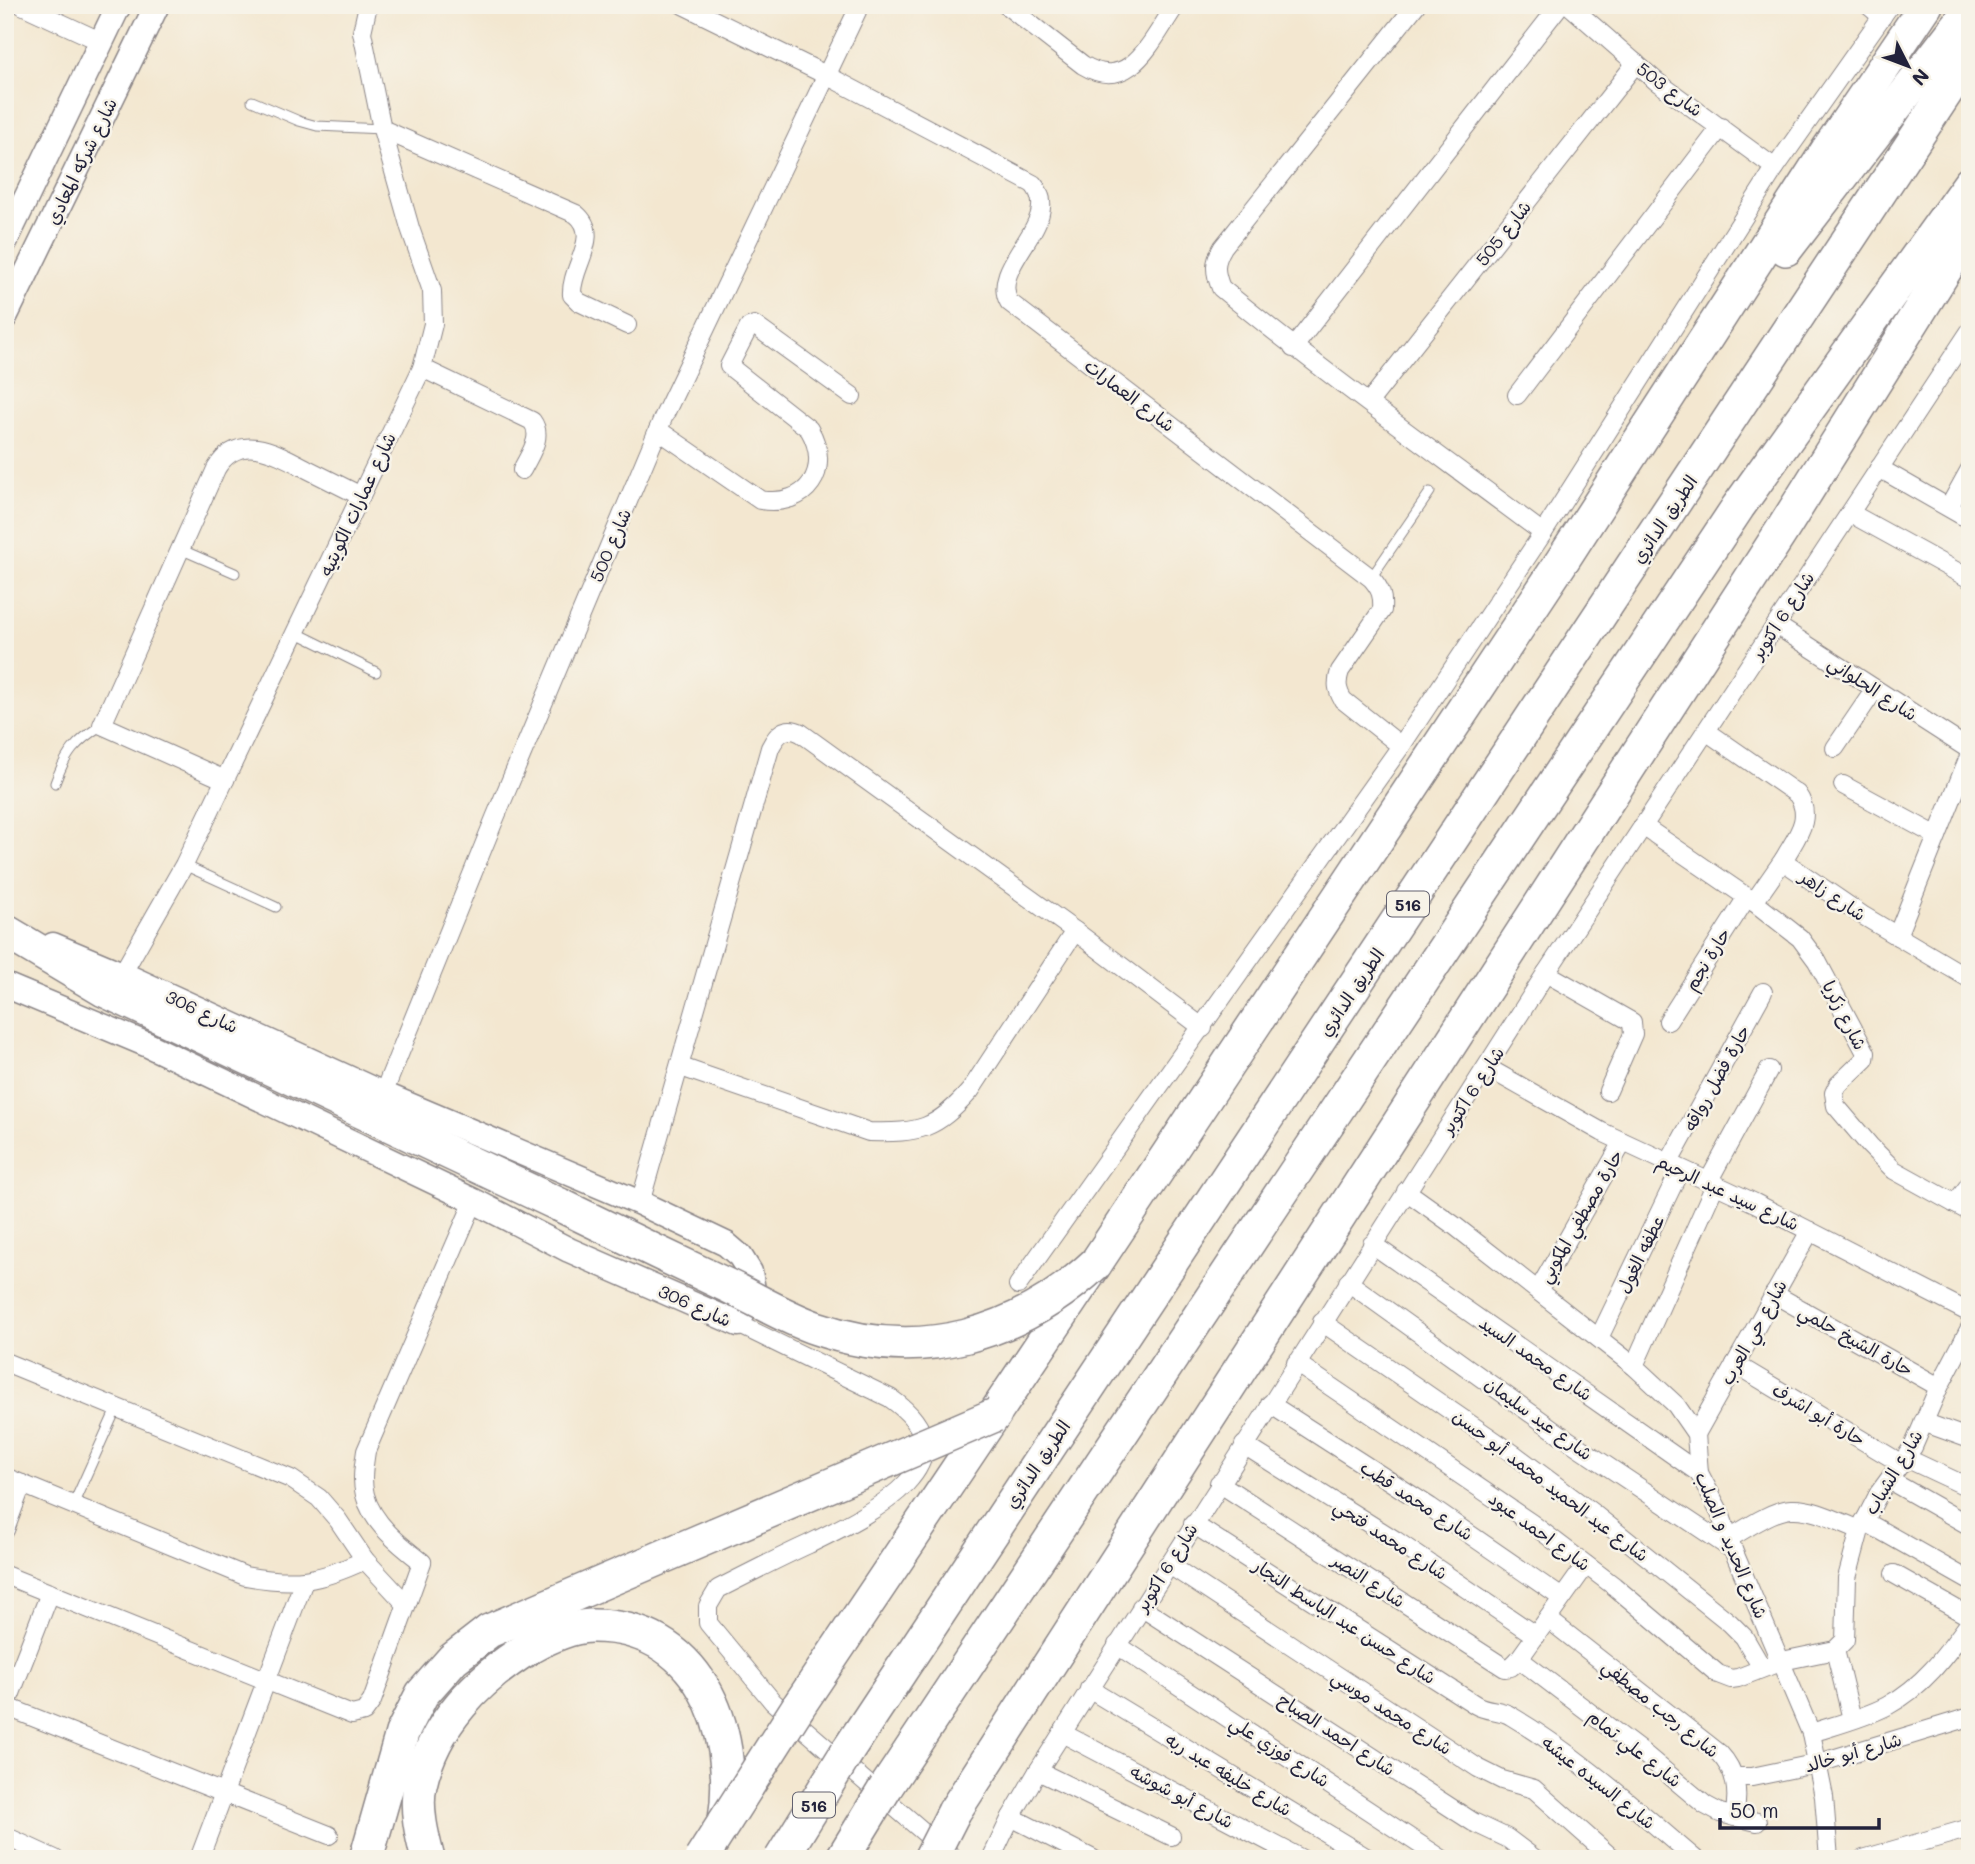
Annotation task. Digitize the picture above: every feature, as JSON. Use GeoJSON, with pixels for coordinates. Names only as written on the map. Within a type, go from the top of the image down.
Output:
{"type":"FeatureCollection","features":[{"type":"Feature","properties":{"kind":"highway"},"geometry":{"type":"LineString","coordinates":[[701,1859],[798,1707],[1564,558],[1829,148],[1926,5]]}},
{"type":"Feature","properties":{"kind":"highway"},"geometry":{"type":"LineString","coordinates":[[1695,356],[1776,262],[1970,10]]}},
{"type":"Feature","properties":{"kind":"highway","name":"الطريق الدائري"},"geometry":{"type":"LineString","coordinates":[[781,1859],[847,1752],[1970,56]]}},
{"type":"Feature","properties":{"kind":"highway"},"geometry":{"type":"LineString","coordinates":[[842,1859],[886,1787],[1738,507],[1970,183]]}},
{"type":"Feature","properties":{"kind":"highway"},"geometry":{"type":"LineString","coordinates":[[930,1859],[954,1812],[1758,568],[1970,230]]}},
{"type":"Feature","properties":{"kind":"highway"},"geometry":{"type":"LineString","coordinates":[[5,931],[104,990],[812,1326],[839,1335],[866,1341],[903,1343],[950,1340],[977,1334],[1004,1325],[1054,1299],[1096,1263]]}},
{"type":"Feature","properties":{"kind":"highway"},"geometry":{"type":"LineString","coordinates":[[366,1859],[395,1753],[411,1713],[436,1676],[470,1644],[489,1631],[995,1415]]}},
{"type":"Feature","properties":{"kind":"highway"},"geometry":{"type":"LineString","coordinates":[[428,1859],[420,1816],[419,1787],[432,1751],[450,1718],[481,1683],[518,1655],[551,1635],[588,1626],[627,1629],[662,1644],[691,1669],[711,1702],[725,1746],[729,1791],[725,1820]]}},
{"type":"Feature","properties":{"kind":"highway"},"geometry":{"type":"LineString","coordinates":[[947,1859],[948,1834],[954,1812]]}},
{"type":"Feature","properties":{"kind":"street"},"geometry":{"type":"LineString","coordinates":[[22,5],[102,42]]}},
{"type":"Feature","properties":{"kind":"street","name":"شارع شركه المعادي"},"geometry":{"type":"LineString","coordinates":[[5,242],[119,5]]}},
{"type":"Feature","properties":{"kind":"street","name":"شارع شركه المعادي"},"geometry":{"type":"LineString","coordinates":[[5,317],[157,5]]}},
{"type":"Feature","properties":{"kind":"street","name":"شارع عمارات الكويتيه"},"geometry":{"type":"LineString","coordinates":[[122,974],[184,865],[422,368],[433,324],[432,291],[410,228],[382,129],[363,40],[364,16],[368,5]]}},
{"type":"Feature","properties":{"kind":"street"},"geometry":{"type":"LineString","coordinates":[[683,5],[825,75]]}},
{"type":"Feature","properties":{"kind":"street","name":"شارع 500"},"geometry":{"type":"LineString","coordinates":[[383,1094],[495,818],[658,430],[860,5]]}},
{"type":"Feature","properties":{"kind":"street"},"geometry":{"type":"LineString","coordinates":[[1006,5],[1097,73],[1112,75],[1127,70],[1138,59],[1176,5]]}},
{"type":"Feature","properties":{"kind":"street"},"geometry":{"type":"LineString","coordinates":[[1416,5],[1223,247],[1215,262],[1216,276],[1221,288],[1293,348],[1542,533]]}},
{"type":"Feature","properties":{"kind":"street"},"geometry":{"type":"LineString","coordinates":[[1293,348],[1560,5]]}},
{"type":"Feature","properties":{"kind":"street","name":"شارع 503"},"geometry":{"type":"LineString","coordinates":[[1569,5],[1636,63],[1775,168]]}},
{"type":"Feature","properties":{"kind":"street"},"geometry":{"type":"LineString","coordinates":[[1018,1285],[1401,747],[1542,533],[1775,168],[1886,11],[1868,5]]}},
{"type":"Feature","properties":{"kind":"street","name":"شارع 505"},"geometry":{"type":"LineString","coordinates":[[1369,402],[1636,63]]}},
{"type":"Feature","properties":{"kind":"street","name":"شارع العمارات"},"geometry":{"type":"LineString","coordinates":[[825,75],[1033,184],[1042,198],[1043,206],[1005,284],[1009,302],[1371,578]]}},
{"type":"Feature","properties":{"kind":"street"},"geometry":{"type":"LineString","coordinates":[[1517,395],[1721,127]]}},
{"type":"Feature","properties":{"kind":"street"},"geometry":{"type":"LineString","coordinates":[[382,129],[576,214],[586,224],[588,238],[573,275],[572,295],[579,302],[627,325]]}},
{"type":"Feature","properties":{"kind":"street"},"geometry":{"type":"LineString","coordinates":[[658,430],[760,500],[774,503],[789,501],[802,494],[818,470],[816,442],[809,429],[729,366],[749,327],[754,325],[852,396]]}},
{"type":"Feature","properties":{"kind":"street","name":"شارع 6 اكتوبر"},"geometry":{"type":"LineString","coordinates":[[991,1859],[1011,1817],[1038,1771],[1322,1322],[1488,1068],[1546,973],[1970,331]]}},
{"type":"Feature","properties":{"kind":"street"},"geometry":{"type":"LineString","coordinates":[[422,368],[532,421],[538,431],[538,437],[522,470]]}},
{"type":"Feature","properties":{"kind":"street"},"geometry":{"type":"LineString","coordinates":[[225,780],[102,725],[221,459],[242,448],[269,450],[360,496]]}},
{"type":"Feature","properties":{"kind":"street"},"geometry":{"type":"LineString","coordinates":[[1879,468],[1970,520]]}},
{"type":"Feature","properties":{"kind":"street"},"geometry":{"type":"LineString","coordinates":[[1949,507],[1970,468]]}},
{"type":"Feature","properties":{"kind":"street"},"geometry":{"type":"LineString","coordinates":[[1850,513],[1970,579]]}},
{"type":"Feature","properties":{"kind":"street"},"geometry":{"type":"LineString","coordinates":[[1371,578],[1379,587],[1383,598],[1382,610],[1336,681],[1343,700],[1401,747]]}},
{"type":"Feature","properties":{"kind":"street","name":"شارع الحلواني"},"geometry":{"type":"LineString","coordinates":[[1776,625],[1970,752]]}},
{"type":"Feature","properties":{"kind":"street"},"geometry":{"type":"LineString","coordinates":[[1835,748],[1875,689]]}},
{"type":"Feature","properties":{"kind":"street"},"geometry":{"type":"LineString","coordinates":[[640,1203],[770,748],[776,736],[784,730],[792,729],[801,733],[1075,931],[1203,1028]]}},
{"type":"Feature","properties":{"kind":"street","name":"شارع زاهر"},"geometry":{"type":"LineString","coordinates":[[1706,731],[1802,800],[1805,818],[1802,829],[1784,859],[1786,863],[1828,894],[1897,936],[1968,974]]}},
{"type":"Feature","properties":{"kind":"street"},"geometry":{"type":"LineString","coordinates":[[1897,936],[1970,752]]}},
{"type":"Feature","properties":{"kind":"street"},"geometry":{"type":"LineString","coordinates":[[1843,785],[1937,836]]}},
{"type":"Feature","properties":{"kind":"street","name":"شارع زكريا"},"geometry":{"type":"LineString","coordinates":[[1643,826],[1790,928],[1809,949],[1866,1053],[1865,1059],[1838,1085],[1834,1093],[1836,1106],[1894,1170],[1962,1208]]}},
{"type":"Feature","properties":{"kind":"street","name":"حارة نجم"},"geometry":{"type":"LineString","coordinates":[[1668,1021],[1750,900],[1784,859]]}},
{"type":"Feature","properties":{"kind":"street","name":"شارع 306"},"geometry":{"type":"LineString","coordinates":[[5,925],[122,974],[383,1094],[640,1203],[726,1244],[740,1255],[750,1272],[753,1290],[738,1324],[569,1250],[148,1045],[5,985]]}},
{"type":"Feature","properties":{"kind":"street"},"geometry":{"type":"LineString","coordinates":[[681,1067],[869,1132],[923,1129],[949,1115],[970,1091],[1075,931]]}},
{"type":"Feature","properties":{"kind":"street"},"geometry":{"type":"LineString","coordinates":[[1546,973],[1632,1022],[1633,1034],[1608,1091]]}},
{"type":"Feature","properties":{"kind":"street","name":"حارة فضل رواقه"},"geometry":{"type":"LineString","coordinates":[[1674,1167],[1763,992]]}},
{"type":"Feature","properties":{"kind":"street","name":"شارع سيد عبد الرحيم"},"geometry":{"type":"LineString","coordinates":[[1488,1068],[1623,1142],[1810,1231],[1970,1313]]}},
{"type":"Feature","properties":{"kind":"street"},"geometry":{"type":"LineString","coordinates":[[1634,1366],[1711,1184],[1769,1070]]}},
{"type":"Feature","properties":{"kind":"street","name":"حارة مصطفي المكوبي"},"geometry":{"type":"LineString","coordinates":[[1538,1291],[1623,1142]]}},
{"type":"Feature","properties":{"kind":"street","name":"عطفه الغول"},"geometry":{"type":"LineString","coordinates":[[1599,1338],[1674,1167]]}},
{"type":"Feature","properties":{"kind":"street"},"geometry":{"type":"LineString","coordinates":[[1962,1208],[1970,1184]]}},
{"type":"Feature","properties":{"kind":"street"},"geometry":{"type":"LineString","coordinates":[[1406,1191],[1634,1366],[1676,1405],[1696,1434]]}},
{"type":"Feature","properties":{"kind":"street"},"geometry":{"type":"LineString","coordinates":[[5,1575],[352,1715],[364,1712],[372,1701],[422,1562],[398,1544],[375,1516],[365,1496],[363,1473],[366,1451],[474,1202]]}},
{"type":"Feature","properties":{"kind":"street","name":"شارع حي العرب"},"geometry":{"type":"LineString","coordinates":[[1696,1434],[1810,1231]]}},
{"type":"Feature","properties":{"kind":"street","name":"شارع محمد السيد"},"geometry":{"type":"LineString","coordinates":[[1372,1244],[1699,1473]]}},
{"type":"Feature","properties":{"kind":"street","name":"شارع عيد سليمان"},"geometry":{"type":"LineString","coordinates":[[1348,1282],[1579,1447],[1731,1544]]}},
{"type":"Feature","properties":{"kind":"street","name":"حارة الشيخ حلمي"},"geometry":{"type":"LineString","coordinates":[[1774,1294],[1939,1387]]}},
{"type":"Feature","properties":{"kind":"street","name":"شارع عبد الحميد محمد أبو حسن"},"geometry":{"type":"LineString","coordinates":[[1322,1322],[1515,1455],[1605,1522],[1730,1623],[1744,1637],[1762,1668]]}},
{"type":"Feature","properties":{"kind":"street"},"geometry":{"type":"LineString","coordinates":[[738,1324],[902,1406],[913,1416],[921,1429],[925,1458],[898,1492],[878,1508],[718,1589],[708,1606],[708,1623],[773,1702],[955,1859]]}},
{"type":"Feature","properties":{"kind":"street","name":"شارع الشباب"},"geometry":{"type":"LineString","coordinates":[[1835,1650],[1840,1647],[1847,1632],[1847,1578],[1850,1559],[1862,1525],[1889,1480],[1904,1461],[1939,1387],[1968,1335]]}},
{"type":"Feature","properties":{"kind":"street"},"geometry":{"type":"LineString","coordinates":[[5,1362],[291,1479],[319,1498],[338,1520],[365,1560],[407,1604]]}},
{"type":"Feature","properties":{"kind":"street","name":"شارع احمد عبود"},"geometry":{"type":"LineString","coordinates":[[1296,1363],[1531,1523],[1674,1634],[1718,1674],[1731,1679],[1738,1678],[1782,1661]]}},
{"type":"Feature","properties":{"kind":"street","name":"حارة أبو اشرف"},"geometry":{"type":"LineString","coordinates":[[1735,1364],[1904,1461],[1970,1488]]}},
{"type":"Feature","properties":{"kind":"street","name":"شارع محمد قطب"},"geometry":{"type":"LineString","coordinates":[[1270,1405],[1430,1507],[1562,1598]]}},
{"type":"Feature","properties":{"kind":"street"},"geometry":{"type":"LineString","coordinates":[[1923,1422],[1970,1439]]}},
{"type":"Feature","properties":{"kind":"street","name":"شارع الحديد و الصلب"},"geometry":{"type":"LineString","coordinates":[[1696,1434],[1699,1473],[1720,1513],[1811,1733],[1819,1763],[1829,1859]]}},
{"type":"Feature","properties":{"kind":"street","name":"شارع محمد فتحي"},"geometry":{"type":"LineString","coordinates":[[1244,1445],[1395,1540],[1536,1636]]}},
{"type":"Feature","properties":{"kind":"street"},"geometry":{"type":"LineString","coordinates":[[1889,1480],[1970,1526]]}},
{"type":"Feature","properties":{"kind":"street"},"geometry":{"type":"LineString","coordinates":[[5,1531],[13,1481],[245,1576],[275,1581],[304,1581],[334,1575],[365,1560]]}},
{"type":"Feature","properties":{"kind":"street","name":"شارع النصر"},"geometry":{"type":"LineString","coordinates":[[1219,1483],[1499,1665],[1511,1667],[1519,1659]]}},
{"type":"Feature","properties":{"kind":"street"},"geometry":{"type":"LineString","coordinates":[[1731,1544],[1768,1515],[1782,1509],[1811,1509],[1862,1525],[1970,1581]]}},
{"type":"Feature","properties":{"kind":"street","name":"شارع حسن عبد الباسط النجار"},"geometry":{"type":"LineString","coordinates":[[1193,1524],[1484,1710],[1500,1710]]}},
{"type":"Feature","properties":{"kind":"street","name":"شارع محمد موسي"},"geometry":{"type":"LineString","coordinates":[[1168,1564],[1478,1768],[1502,1780],[1534,1789],[1613,1859]]}},
{"type":"Feature","properties":{"kind":"street"},"geometry":{"type":"LineString","coordinates":[[1519,1659],[1586,1565]]}},
{"type":"Feature","properties":{"kind":"street"},"geometry":{"type":"LineString","coordinates":[[1811,1733],[1885,1707],[1928,1676],[1970,1619],[1894,1574]]}},
{"type":"Feature","properties":{"kind":"street"},"geometry":{"type":"LineString","coordinates":[[199,1859],[304,1581]]}},
{"type":"Feature","properties":{"kind":"street"},"geometry":{"type":"LineString","coordinates":[[50,1593],[5,1706],[328,1835]]}},
{"type":"Feature","properties":{"kind":"street","name":"شارع احمد الصباح"},"geometry":{"type":"LineString","coordinates":[[1141,1607],[1473,1822],[1507,1838],[1535,1859]]}},
{"type":"Feature","properties":{"kind":"street","name":"شارع رجب مصطفي"},"geometry":{"type":"LineString","coordinates":[[1548,1619],[1719,1753],[1734,1777]]}},
{"type":"Feature","properties":{"kind":"street","name":"شارع فوزي علي"},"geometry":{"type":"LineString","coordinates":[[1117,1645],[1442,1859]]}},
{"type":"Feature","properties":{"kind":"street"},"geometry":{"type":"LineString","coordinates":[[1782,1661],[1835,1650],[1852,1719]]}},
{"type":"Feature","properties":{"kind":"street","name":"شارع علي تمام"},"geometry":{"type":"LineString","coordinates":[[1519,1659],[1643,1753],[1705,1805],[1734,1817],[1757,1822]]}},
{"type":"Feature","properties":{"kind":"street","name":"شارع خليفه عبد ربه"},"geometry":{"type":"LineString","coordinates":[[1089,1689],[1369,1859]]}},
{"type":"Feature","properties":{"kind":"street","name":"شارع السيده عيشه"},"geometry":{"type":"LineString","coordinates":[[1500,1710],[1562,1750],[1695,1859]]}},
{"type":"Feature","properties":{"kind":"street","name":"شارع أبو خالد"},"geometry":{"type":"LineString","coordinates":[[1734,1777],[1752,1777],[1819,1763],[1970,1717]]}},
{"type":"Feature","properties":{"kind":"street","name":"شارع أبو شوشه"},"geometry":{"type":"LineString","coordinates":[[1062,1733],[1302,1859]]}},
{"type":"Feature","properties":{"kind":"street"},"geometry":{"type":"LineString","coordinates":[[1038,1771],[1171,1836]]}},
{"type":"Feature","properties":{"kind":"street"},"geometry":{"type":"LineString","coordinates":[[1734,1777],[1737,1790],[1734,1817]]}},
{"type":"Feature","properties":{"kind":"street"},"geometry":{"type":"LineString","coordinates":[[1011,1817],[1093,1859]]}},
{"type":"Feature","properties":{"kind":"street"},"geometry":{"type":"LineString","coordinates":[[1863,1859],[1970,1828]]}},
{"type":"Feature","properties":{"kind":"street"},"geometry":{"type":"LineString","coordinates":[[5,1836],[55,1859]]}},
{"type":"Feature","properties":{"kind":"lane"},"geometry":{"type":"LineString","coordinates":[[252,101],[299,121],[317,125],[382,129]]}},
{"type":"Feature","properties":{"kind":"lane"},"geometry":{"type":"LineString","coordinates":[[1371,578],[1430,492]]}},
{"type":"Feature","properties":{"kind":"lane"},"geometry":{"type":"LineString","coordinates":[[180,549],[235,573]]}},
{"type":"Feature","properties":{"kind":"lane"},"geometry":{"type":"LineString","coordinates":[[297,633],[376,672]]}},
{"type":"Feature","properties":{"kind":"lane"},"geometry":{"type":"LineString","coordinates":[[55,783],[64,759],[80,739],[102,725]]}},
{"type":"Feature","properties":{"kind":"lane"},"geometry":{"type":"LineString","coordinates":[[184,865],[276,907]]}},
{"type":"Feature","properties":{"kind":"lane"},"geometry":{"type":"LineString","coordinates":[[73,1505],[117,1408]]}}]}
